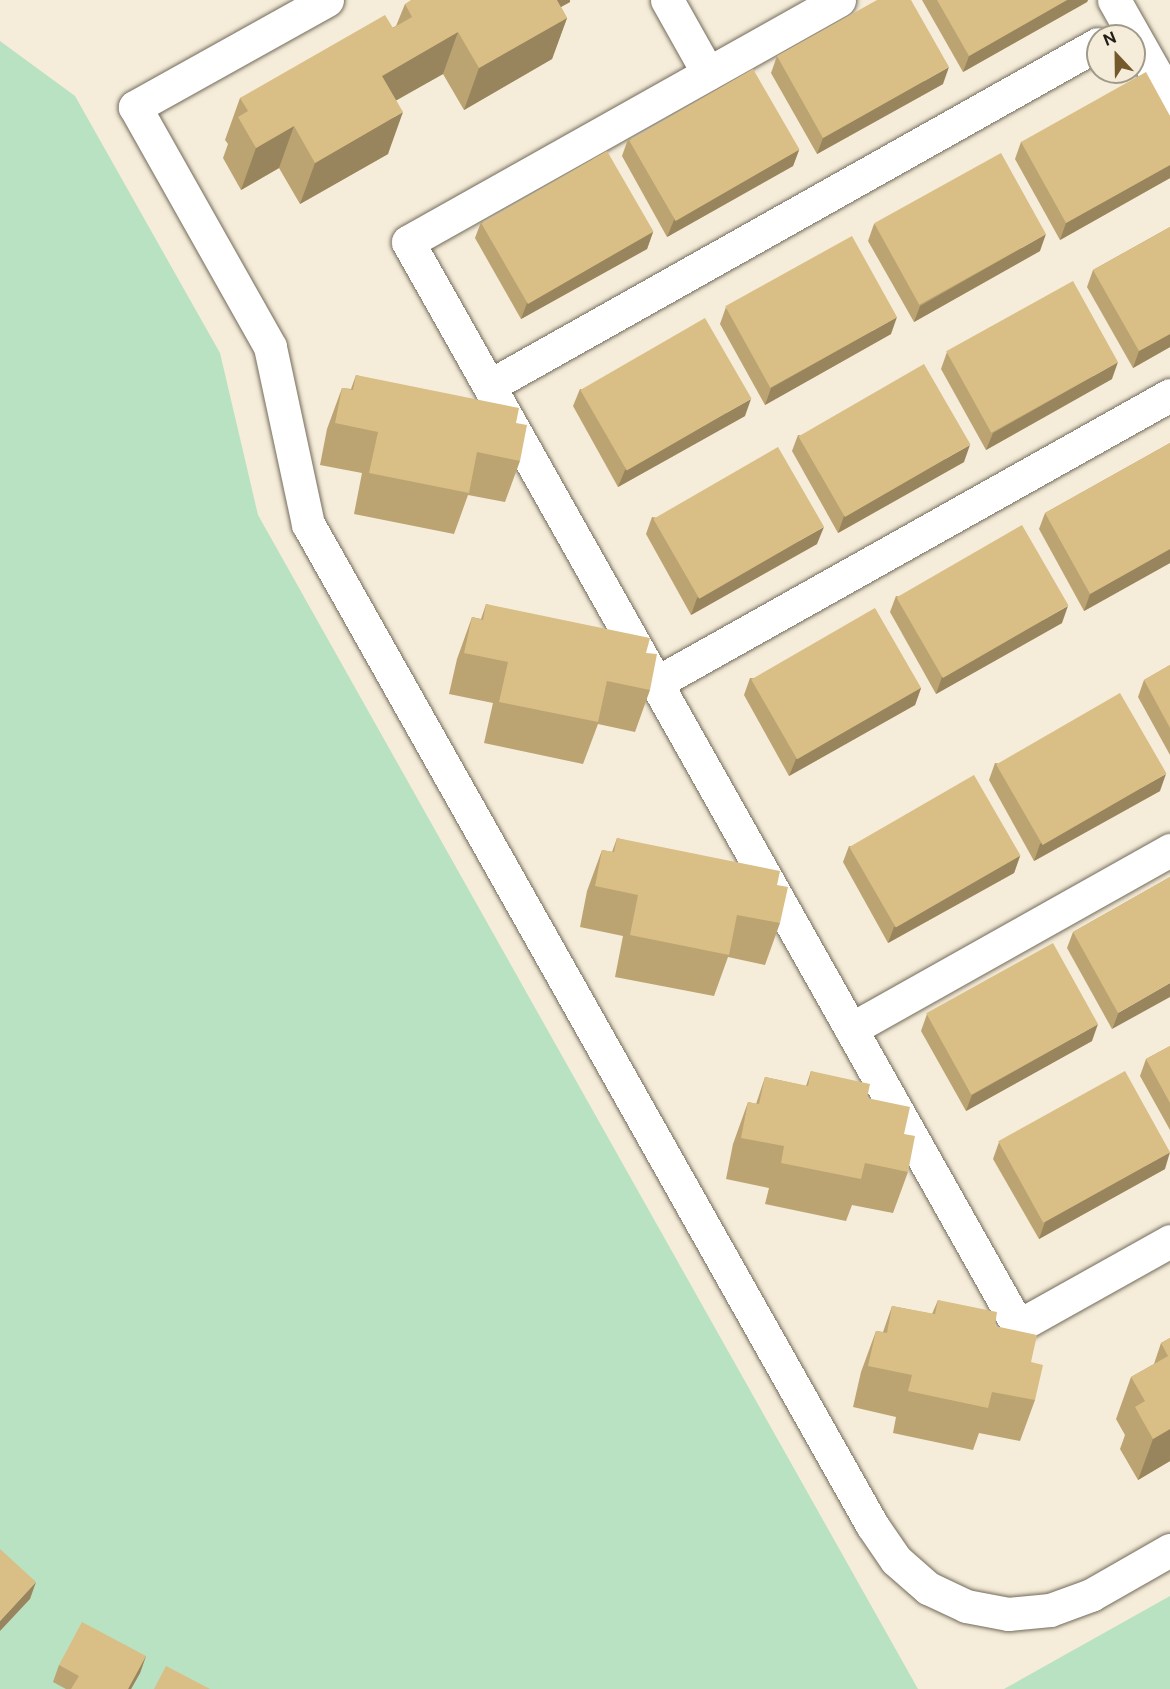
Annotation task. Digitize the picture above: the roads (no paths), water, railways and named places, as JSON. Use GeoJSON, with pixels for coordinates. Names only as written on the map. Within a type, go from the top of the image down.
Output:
{"type":"FeatureCollection","features":[{"type":"Feature","properties":{"kind":"lane"},"geometry":{"type":"LineString","coordinates":[[327,0],[135,107],[270,347],[308,524],[872,1525],[896,1560],[928,1588],[966,1606],[1008,1614],[1050,1610],[1091,1595],[1170,1550]]}},
{"type":"Feature","properties":{"kind":"lane"},"geometry":{"type":"LineString","coordinates":[[667,0],[708,73]]}},
{"type":"Feature","properties":{"kind":"lane"},"geometry":{"type":"LineString","coordinates":[[838,0],[408,242],[1018,1326],[1170,1241]]}},
{"type":"Feature","properties":{"kind":"lane"},"geometry":{"type":"LineString","coordinates":[[1119,21],[1170,99]]}},
{"type":"Feature","properties":{"kind":"lane"},"geometry":{"type":"LineString","coordinates":[[489,386],[1086,51]]}},
{"type":"Feature","properties":{"kind":"lane"},"geometry":{"type":"LineString","coordinates":[[656,683],[1170,395]]}},
{"type":"Feature","properties":{"kind":"lane"},"geometry":{"type":"LineString","coordinates":[[851,1029],[1170,850]]}}]}
